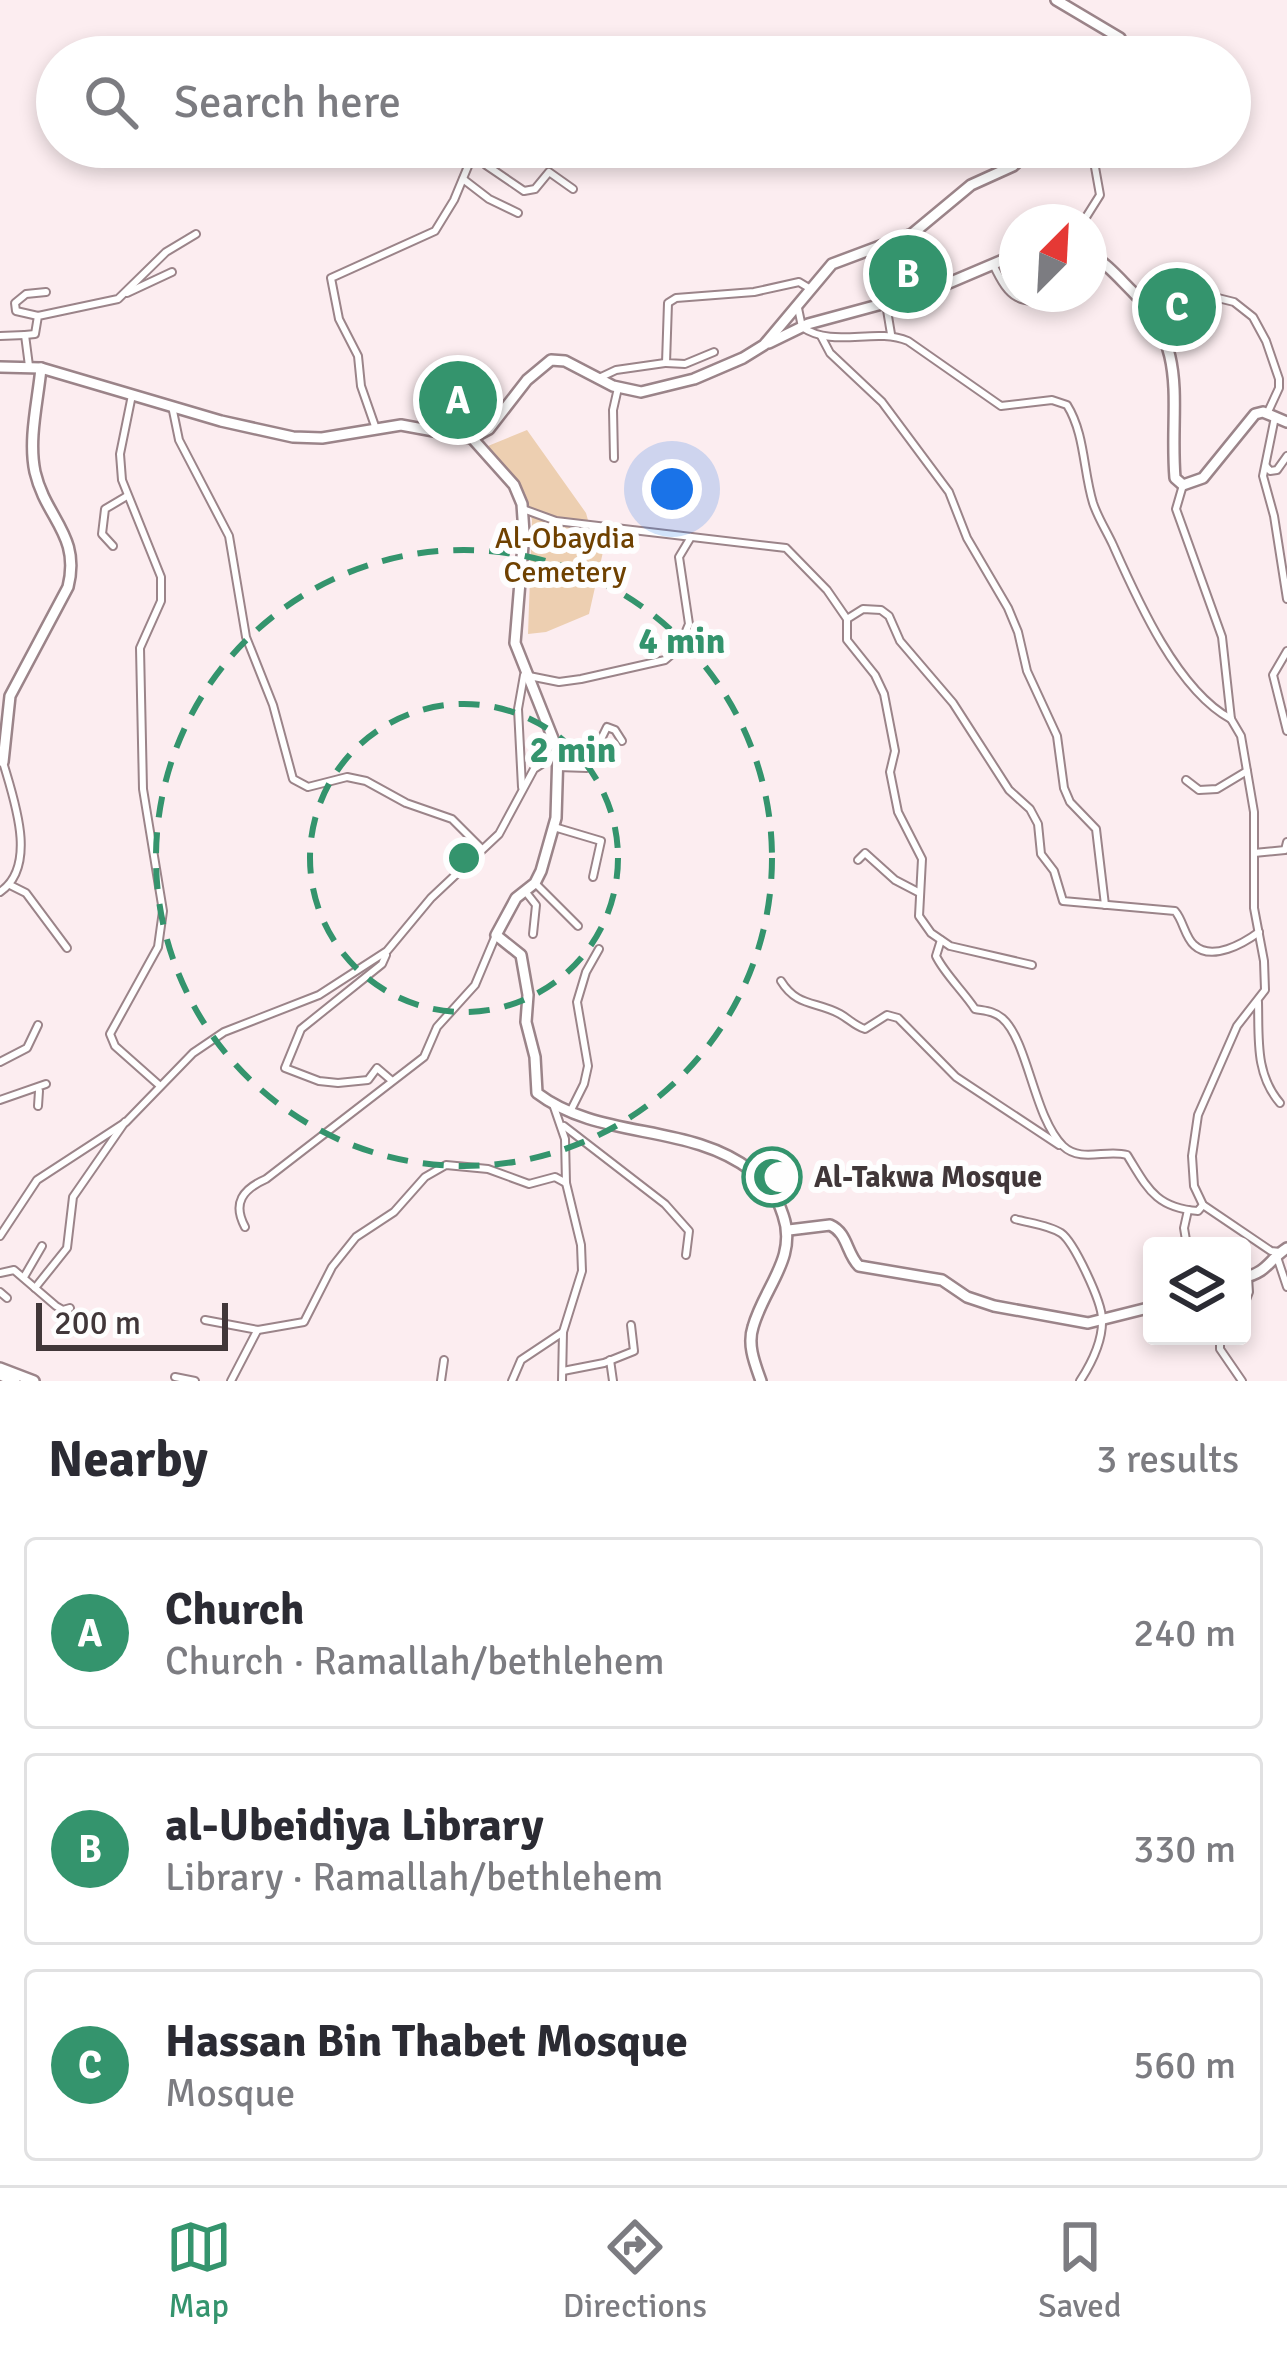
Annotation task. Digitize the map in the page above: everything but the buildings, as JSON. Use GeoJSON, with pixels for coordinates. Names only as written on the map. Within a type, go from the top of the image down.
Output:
{"type":"FeatureCollection","features":[{"type":"Feature","properties":{"kind":"street"},"geometry":{"type":"LineString","coordinates":[[1056,0],[1117,36]]}},
{"type":"Feature","properties":{"kind":"street"},"geometry":{"type":"LineString","coordinates":[[376,429],[361,386],[358,356],[339,320],[331,278],[435,231],[467,168]]}},
{"type":"Feature","properties":{"kind":"street"},"geometry":{"type":"LineString","coordinates":[[490,168],[524,191],[535,189],[549,172],[573,189]]}},
{"type":"Feature","properties":{"kind":"street"},"geometry":{"type":"LineString","coordinates":[[764,345],[832,264],[912,234],[971,185],[1009,168]]}},
{"type":"Feature","properties":{"kind":"street"},"geometry":{"type":"LineString","coordinates":[[1094,204],[1100,195],[1095,168]]}},
{"type":"Feature","properties":{"kind":"street"},"geometry":{"type":"LineString","coordinates":[[463,179],[518,213]]}},
{"type":"Feature","properties":{"kind":"street"},"geometry":{"type":"LineString","coordinates":[[124,294],[166,252],[196,234]]}},
{"type":"Feature","properties":{"kind":"street"},"geometry":{"type":"LineString","coordinates":[[472,438],[489,429],[526,380],[551,360],[580,366],[618,388],[641,392],[694,379],[802,327],[930,291],[999,262]]}},
{"type":"Feature","properties":{"kind":"street"},"geometry":{"type":"LineString","coordinates":[[993,264],[999,279]]}},
{"type":"Feature","properties":{"kind":"street"},"geometry":{"type":"LineString","coordinates":[[1107,270],[1137,296],[1167,337],[1176,428],[1175,478],[1183,485]]}},
{"type":"Feature","properties":{"kind":"street"},"geometry":{"type":"LineString","coordinates":[[46,292],[26,294],[15,303],[16,311],[38,316],[110,302],[172,272]]}},
{"type":"Feature","properties":{"kind":"street"},"geometry":{"type":"LineString","coordinates":[[667,363],[668,303],[676,298],[754,292],[799,282],[809,288]]}},
{"type":"Feature","properties":{"kind":"street"},"geometry":{"type":"LineString","coordinates":[[1137,296],[1214,297],[1234,302],[1253,317],[1266,341],[1279,388],[1264,463],[1287,599]]}},
{"type":"Feature","properties":{"kind":"street"},"geometry":{"type":"LineString","coordinates":[[797,304],[802,327]]}},
{"type":"Feature","properties":{"kind":"street"},"geometry":{"type":"LineString","coordinates":[[886,304],[891,334]]}},
{"type":"Feature","properties":{"kind":"street"},"geometry":{"type":"LineString","coordinates":[[0,336],[35,334],[38,316]]}},
{"type":"Feature","properties":{"kind":"street"},"geometry":{"type":"LineString","coordinates":[[802,327],[821,336],[891,334],[954,370],[977,393],[1001,406],[1052,400],[1067,405],[1079,430],[1086,479],[1100,523],[1133,594],[1151,627],[1207,703],[1231,718]]}},
{"type":"Feature","properties":{"kind":"street"},"geometry":{"type":"LineString","coordinates":[[25,335],[29,366]]}},
{"type":"Feature","properties":{"kind":"street"},"geometry":{"type":"LineString","coordinates":[[821,336],[830,353],[882,402],[949,492],[967,538],[1008,608],[1027,671],[1057,736],[1064,788],[1070,802],[1096,829],[1105,905]]}},
{"type":"Feature","properties":{"kind":"street"},"geometry":{"type":"LineString","coordinates":[[599,378],[616,370],[685,364],[714,352]]}},
{"type":"Feature","properties":{"kind":"street"},"geometry":{"type":"LineString","coordinates":[[0,367],[41,368],[293,437],[421,426],[472,438],[514,485],[522,509],[515,643],[556,748],[558,766],[554,827],[535,883],[516,898],[475,985],[437,1028],[424,1057],[266,1178],[248,1186],[238,1214],[244,1227]]}},
{"type":"Feature","properties":{"kind":"street"},"geometry":{"type":"LineString","coordinates":[[0,892],[10,885],[19,858],[20,837],[1,766],[10,696],[68,587],[73,568],[71,545],[47,502],[32,452],[41,368]]}},
{"type":"Feature","properties":{"kind":"street"},"geometry":{"type":"LineString","coordinates":[[614,458],[613,410],[618,388]]}},
{"type":"Feature","properties":{"kind":"street"},"geometry":{"type":"LineString","coordinates":[[132,394],[120,454],[127,496],[161,577],[161,601],[140,648],[143,790],[163,910],[158,947],[110,1034],[115,1046],[160,1086]]}},
{"type":"Feature","properties":{"kind":"street"},"geometry":{"type":"LineString","coordinates":[[172,406],[179,440],[229,536],[246,637],[273,705],[292,779],[308,787],[347,777],[366,781],[406,803],[452,819],[482,849]]}},
{"type":"Feature","properties":{"kind":"street"},"geometry":{"type":"LineString","coordinates":[[1183,485],[1203,478],[1255,414],[1276,417]]}},
{"type":"Feature","properties":{"kind":"street"},"geometry":{"type":"LineString","coordinates":[[1264,463],[1270,472],[1277,470],[1287,456]]}},
{"type":"Feature","properties":{"kind":"street"},"geometry":{"type":"LineString","coordinates":[[1183,485],[1176,509],[1222,637],[1231,718],[1241,736],[1254,812],[1254,908],[1265,990],[1237,1026],[1198,1115],[1192,1156],[1194,1186],[1203,1205],[1278,1254],[1287,1287]]}},
{"type":"Feature","properties":{"kind":"street"},"geometry":{"type":"LineString","coordinates":[[113,546],[102,534],[105,509],[127,496]]}},
{"type":"Feature","properties":{"kind":"street"},"geometry":{"type":"LineString","coordinates":[[522,509],[556,521],[786,548],[848,619],[847,640],[884,694],[895,751],[890,772],[898,812],[922,859],[919,916],[950,946],[1032,965]]}},
{"type":"Feature","properties":{"kind":"street"},"geometry":{"type":"LineString","coordinates":[[524,675],[559,682],[581,679],[664,660],[679,648],[689,624],[679,557],[691,537]]}},
{"type":"Feature","properties":{"kind":"street"},"geometry":{"type":"LineString","coordinates":[[848,619],[863,609],[881,610],[889,616],[900,641],[953,703],[1010,790],[1030,809],[1038,824],[1041,854],[1054,871],[1063,901],[1175,911],[1192,944],[1204,951],[1234,948],[1258,932]]}},
{"type":"Feature","properties":{"kind":"street"},"geometry":{"type":"LineString","coordinates":[[1287,651],[1273,675],[1287,731]]}},
{"type":"Feature","properties":{"kind":"street"},"geometry":{"type":"LineString","coordinates":[[522,790],[518,710],[524,675]]}},
{"type":"Feature","properties":{"kind":"street"},"geometry":{"type":"LineString","coordinates":[[558,766],[587,768],[607,727],[622,741]]}},
{"type":"Feature","properties":{"kind":"street"},"geometry":{"type":"LineString","coordinates":[[35,1288],[67,1248],[69,1211],[79,1187],[126,1122],[160,1086],[224,1032],[319,995],[387,951],[431,898],[499,834],[534,770],[556,748]]}},
{"type":"Feature","properties":{"kind":"street"},"geometry":{"type":"LineString","coordinates":[[1186,780],[1199,790],[1217,789],[1247,771]]}},
{"type":"Feature","properties":{"kind":"street"},"geometry":{"type":"LineString","coordinates":[[554,827],[602,841],[593,878]]}},
{"type":"Feature","properties":{"kind":"street"},"geometry":{"type":"LineString","coordinates":[[1253,853],[1285,850],[1287,842]]}},
{"type":"Feature","properties":{"kind":"street"},"geometry":{"type":"LineString","coordinates":[[858,860],[865,853],[918,892]]}},
{"type":"Feature","properties":{"kind":"street"},"geometry":{"type":"LineString","coordinates":[[535,883],[578,926]]}},
{"type":"Feature","properties":{"kind":"street"},"geometry":{"type":"LineString","coordinates":[[10,885],[32,900],[67,948]]}},
{"type":"Feature","properties":{"kind":"street"},"geometry":{"type":"LineString","coordinates":[[525,891],[536,905],[533,934]]}},
{"type":"Feature","properties":{"kind":"street"},"geometry":{"type":"LineString","coordinates":[[496,934],[521,955],[536,1093],[552,1103],[644,1134],[725,1152],[771,1187],[789,1230],[786,1254],[753,1327],[751,1345],[760,1381]]}},
{"type":"Feature","properties":{"kind":"street"},"geometry":{"type":"LineString","coordinates":[[941,940],[936,956],[940,965],[955,978],[975,1009],[1006,1021],[1064,1148]]}},
{"type":"Feature","properties":{"kind":"street"},"geometry":{"type":"LineString","coordinates":[[572,1110],[588,1066],[578,1002],[586,972],[599,950]]}},
{"type":"Feature","properties":{"kind":"street"},"geometry":{"type":"LineString","coordinates":[[387,951],[382,964],[301,1029],[285,1068],[338,1084],[368,1080],[377,1068],[391,1080]]}},
{"type":"Feature","properties":{"kind":"street"},"geometry":{"type":"LineString","coordinates":[[782,981],[802,1003],[837,1012],[857,1027],[865,1029],[887,1015],[898,1018],[956,1077],[1064,1148],[1082,1156],[1127,1155],[1143,1185],[1159,1199],[1188,1210],[1198,1211],[1203,1205]]}},
{"type":"Feature","properties":{"kind":"street"},"geometry":{"type":"LineString","coordinates":[[1258,999],[1259,1059],[1265,1083],[1280,1103]]}},
{"type":"Feature","properties":{"kind":"street"},"geometry":{"type":"LineString","coordinates":[[0,1063],[29,1047],[38,1025]]}},
{"type":"Feature","properties":{"kind":"street"},"geometry":{"type":"LineString","coordinates":[[0,1100],[43,1086],[38,1106]]}},
{"type":"Feature","properties":{"kind":"street"},"geometry":{"type":"LineString","coordinates":[[552,1103],[561,1124],[582,1271],[563,1333],[562,1376],[634,1351],[632,1325]]}},
{"type":"Feature","properties":{"kind":"street"},"geometry":{"type":"LineString","coordinates":[[0,1236],[37,1180],[126,1122]]}},
{"type":"Feature","properties":{"kind":"street"},"geometry":{"type":"LineString","coordinates":[[561,1124],[665,1204],[689,1231],[686,1256]]}},
{"type":"Feature","properties":{"kind":"street"},"geometry":{"type":"LineString","coordinates":[[205,1320],[258,1330],[309,1319],[321,1286],[356,1237],[394,1212],[424,1177],[446,1166],[488,1169],[529,1184],[555,1177],[566,1184]]}},
{"type":"Feature","properties":{"kind":"street"},"geometry":{"type":"LineString","coordinates":[[1186,1237],[1188,1210]]}},
{"type":"Feature","properties":{"kind":"street"},"geometry":{"type":"LineString","coordinates":[[1015,1219],[1058,1230],[1069,1241],[1103,1320],[1094,1356],[1079,1381]]}},
{"type":"Feature","properties":{"kind":"street"},"geometry":{"type":"LineString","coordinates":[[789,1230],[830,1225],[845,1237],[850,1257],[859,1266],[942,1280],[967,1297],[994,1306],[1088,1323],[1143,1309]]}},
{"type":"Feature","properties":{"kind":"street"},"geometry":{"type":"LineString","coordinates":[[24,1277],[42,1246]]}},
{"type":"Feature","properties":{"kind":"street"},"geometry":{"type":"LineString","coordinates":[[1251,1273],[1278,1254]]}},
{"type":"Feature","properties":{"kind":"street"},"geometry":{"type":"LineString","coordinates":[[0,1273],[14,1270],[63,1310],[70,1308]]}},
{"type":"Feature","properties":{"kind":"street"},"geometry":{"type":"LineString","coordinates":[[231,1381],[258,1330]]}},
{"type":"Feature","properties":{"kind":"street"},"geometry":{"type":"LineString","coordinates":[[512,1381],[521,1360],[563,1333]]}},
{"type":"Feature","properties":{"kind":"street"},"geometry":{"type":"LineString","coordinates":[[1220,1345],[1242,1381]]}},
{"type":"Feature","properties":{"kind":"street"},"geometry":{"type":"LineString","coordinates":[[441,1381],[444,1360]]}},
{"type":"Feature","properties":{"kind":"street"},"geometry":{"type":"LineString","coordinates":[[610,1360],[614,1381]]}},
{"type":"Feature","properties":{"kind":"street"},"geometry":{"type":"LineString","coordinates":[[7,1377],[34,1381]]}},
{"type":"Feature","properties":{"kind":"street"},"geometry":{"type":"LineString","coordinates":[[175,1377],[195,1381]]}},
{"type":"Feature","properties":{"kind":"green space","name":"Al-Obaydia Cemetery"},"geometry":{"type":"Polygon","coordinates":[[[527,430],[586,513],[591,531],[607,534],[589,614],[546,632],[528,634],[532,520],[524,492],[488,446],[527,430]]]}},
{"type":"Feature","properties":{"kind":"place","name":"al-Ubeidiya Library"},"geometry":{"type":"Point","coordinates":[908,274]}},
{"type":"Feature","properties":{"kind":"place","name":"Hassan Bin Thabet Mosque"},"geometry":{"type":"Point","coordinates":[1177,307]}},
{"type":"Feature","properties":{"kind":"place","name":"Church"},"geometry":{"type":"Point","coordinates":[458,400]}},
{"type":"Feature","properties":{"kind":"place","name":"Al-Takwa Mosque"},"geometry":{"type":"Point","coordinates":[772,1177]}}]}
